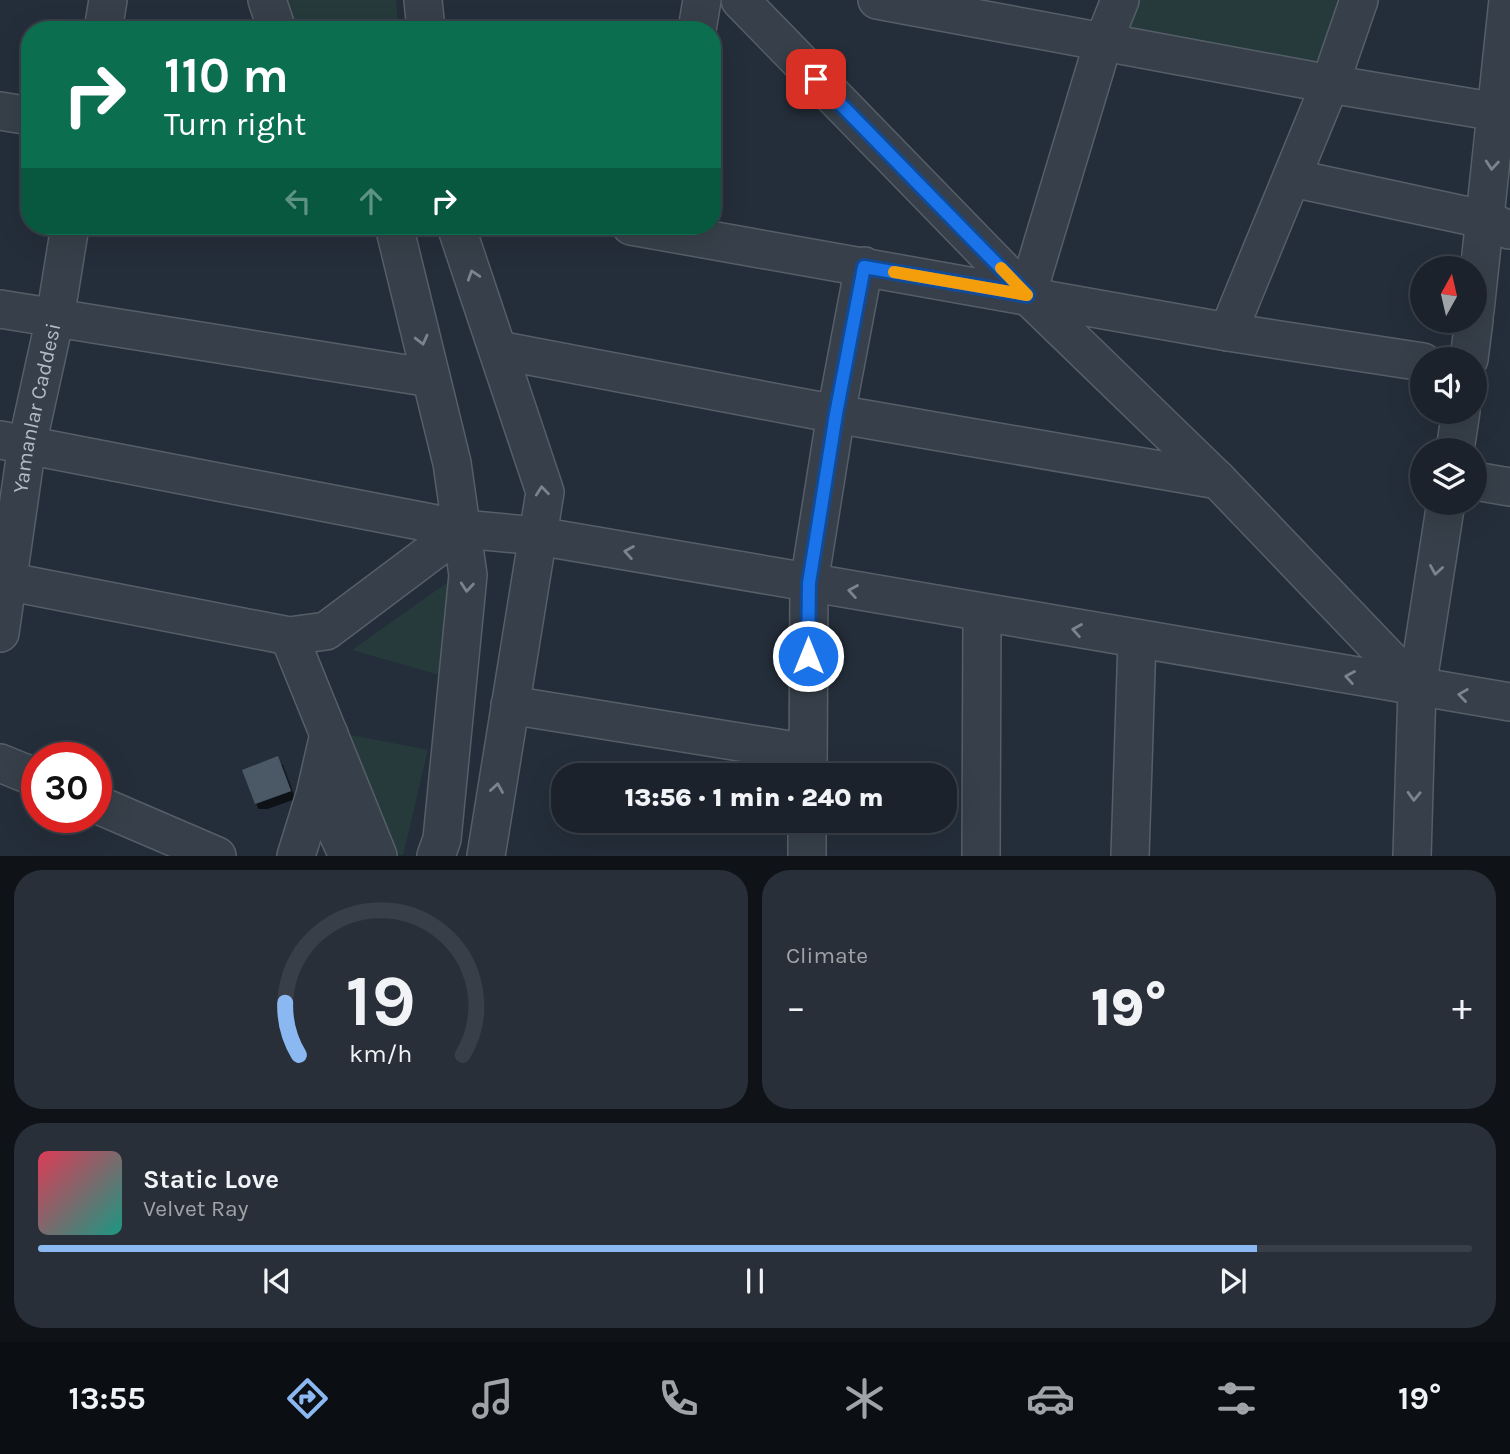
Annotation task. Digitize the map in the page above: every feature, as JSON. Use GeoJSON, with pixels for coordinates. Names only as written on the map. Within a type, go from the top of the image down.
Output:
{"type":"FeatureCollection","features":[{"type":"Feature","properties":{"kind":"street"},"geometry":{"type":"LineString","coordinates":[[104,21],[108,0]]}},
{"type":"Feature","properties":{"kind":"street"},"geometry":{"type":"LineString","coordinates":[[267,0],[274,21]]}},
{"type":"Feature","properties":{"kind":"street"},"geometry":{"type":"LineString","coordinates":[[423,0],[424,21]]}},
{"type":"Feature","properties":{"kind":"street"},"geometry":{"type":"LineString","coordinates":[[698,21],[702,0]]}},
{"type":"Feature","properties":{"kind":"street"},"geometry":{"type":"LineString","coordinates":[[740,0],[1027,295],[1218,480],[1417,688]]}},
{"type":"Feature","properties":{"kind":"street"},"geometry":{"type":"LineString","coordinates":[[877,0],[985,10],[1103,43],[1497,112]]}},
{"type":"Feature","properties":{"kind":"street"},"geometry":{"type":"LineString","coordinates":[[1027,295],[1103,43],[1120,0]]}},
{"type":"Feature","properties":{"kind":"street"},"geometry":{"type":"LineString","coordinates":[[1228,332],[1331,84],[1359,0]]}},
{"type":"Feature","properties":{"kind":"street"},"geometry":{"type":"LineString","coordinates":[[1488,262],[1498,225],[1497,112],[1508,0]]}},
{"type":"Feature","properties":{"kind":"street"},"geometry":{"type":"LineString","coordinates":[[0,111],[21,114]]}},
{"type":"Feature","properties":{"kind":"street"},"geometry":{"type":"LineString","coordinates":[[1292,178],[1498,225]]}},
{"type":"Feature","properties":{"kind":"street","name":"Yamanlar Caddesi"},"geometry":{"type":"LineString","coordinates":[[0,633],[14,443],[55,318],[69,235]]}},
{"type":"Feature","properties":{"kind":"street"},"geometry":{"type":"LineString","coordinates":[[396,235],[452,463],[468,575],[442,839],[436,856]]}},
{"type":"Feature","properties":{"kind":"street"},"geometry":{"type":"LineString","coordinates":[[459,235],[545,492],[486,856]]}},
{"type":"Feature","properties":{"kind":"street"},"geometry":{"type":"LineString","coordinates":[[701,235],[1228,332],[1410,360]]}},
{"type":"Feature","properties":{"kind":"street"},"geometry":{"type":"LineString","coordinates":[[808,763],[809,583],[836,414],[864,267]]}},
{"type":"Feature","properties":{"kind":"street"},"geometry":{"type":"LineString","coordinates":[[0,309],[431,378]]}},
{"type":"Feature","properties":{"kind":"street"},"geometry":{"type":"LineString","coordinates":[[498,350],[836,414],[1218,480]]}},
{"type":"Feature","properties":{"kind":"street"},"geometry":{"type":"LineString","coordinates":[[14,443],[461,529],[538,536],[982,614],[1510,702]]}},
{"type":"Feature","properties":{"kind":"street"},"geometry":{"type":"LineString","coordinates":[[1487,483],[1510,487]]}},
{"type":"Feature","properties":{"kind":"street"},"geometry":{"type":"LineString","coordinates":[[1412,856],[1417,688],[1445,515]]}},
{"type":"Feature","properties":{"kind":"street"},"geometry":{"type":"LineString","coordinates":[[5,581],[289,636],[326,631],[461,529]]}},
{"type":"Feature","properties":{"kind":"street"},"geometry":{"type":"LineString","coordinates":[[981,856],[982,614]]}},
{"type":"Feature","properties":{"kind":"street"},"geometry":{"type":"LineString","coordinates":[[289,636],[378,856]]}},
{"type":"Feature","properties":{"kind":"street"},"geometry":{"type":"LineString","coordinates":[[1130,856],[1137,640]]}},
{"type":"Feature","properties":{"kind":"street"},"geometry":{"type":"LineString","coordinates":[[510,705],[803,763]]}},
{"type":"Feature","properties":{"kind":"street"},"geometry":{"type":"LineString","coordinates":[[296,856],[317,788],[329,734]]}},
{"type":"Feature","properties":{"kind":"street"},"geometry":{"type":"LineString","coordinates":[[0,762],[21,771]]}},
{"type":"Feature","properties":{"kind":"street"},"geometry":{"type":"LineString","coordinates":[[317,788],[348,856]]}},
{"type":"Feature","properties":{"kind":"street"},"geometry":{"type":"LineString","coordinates":[[112,811],[217,856]]}},
{"type":"Feature","properties":{"kind":"street"},"geometry":{"type":"LineString","coordinates":[[807,833],[807,856]]}},
{"type":"Feature","properties":{"kind":"green space"},"geometry":{"type":"Polygon","coordinates":[[[284,0],[396,0],[397,21],[294,21],[284,0]]]}},
{"type":"Feature","properties":{"kind":"green space"},"geometry":{"type":"Polygon","coordinates":[[[1133,0],[1344,0],[1318,69],[1122,28],[1133,0]]]}},
{"type":"Feature","properties":{"kind":"green space"},"geometry":{"type":"Polygon","coordinates":[[[475,563],[457,680],[352,650],[475,563]]]}},
{"type":"Feature","properties":{"kind":"green space"},"geometry":{"type":"Polygon","coordinates":[[[305,726],[428,750],[403,855],[357,855],[305,726]]]}},
{"type":"Feature","properties":{"kind":"building"},"geometry":{"type":"Polygon","coordinates":[[[278,756],[291,791],[255,804],[242,770],[278,756]]]}},
{"type":"Feature","properties":{"kind":"slow traffic"},"geometry":{"type":"LineString","coordinates":[[894,272],[1027,295],[1001,268]]}},
{"type":"Feature","properties":{"kind":"route"},"geometry":{"type":"LineString","coordinates":[[808,656],[809,583],[836,414],[864,267],[1027,295],[816,79]]}}]}
